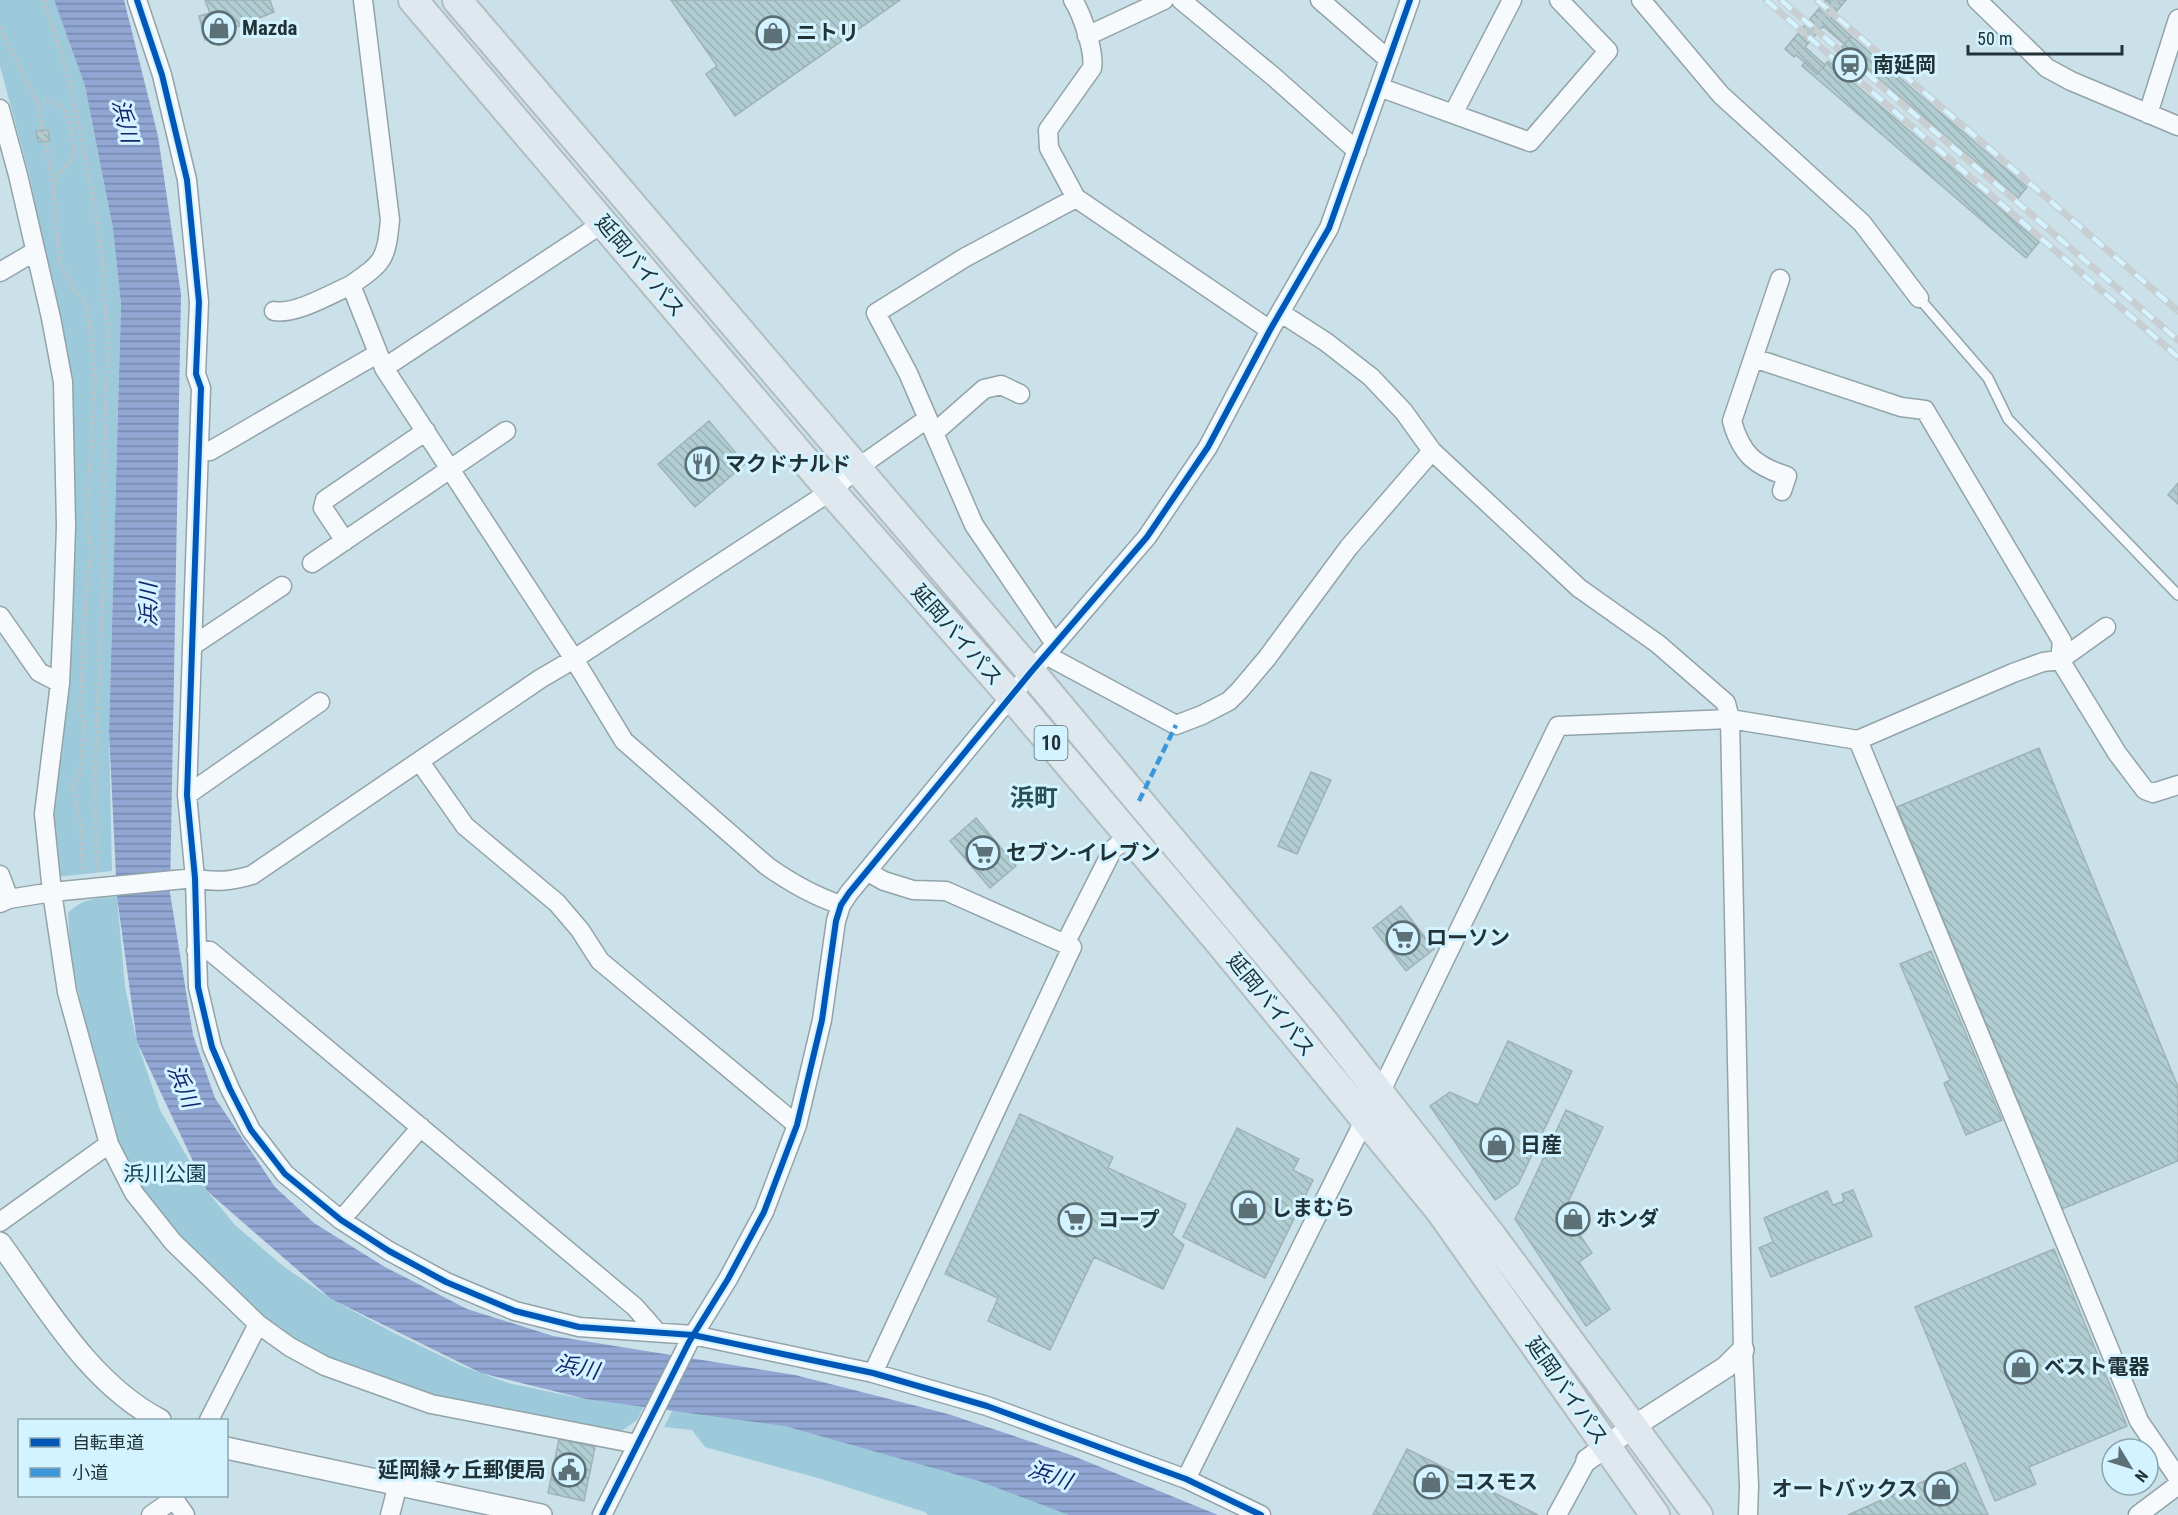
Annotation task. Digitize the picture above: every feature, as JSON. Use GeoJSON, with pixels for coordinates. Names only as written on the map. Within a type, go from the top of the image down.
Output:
{"type":"FeatureCollection","features":[{"type":"Feature","properties":{"kind":"highway","name":"延岡バイパス"},"geometry":{"type":"LineString","coordinates":[[413,0],[831,491],[1012,697],[1365,1119],[1441,1212],[1597,1453],[1655,1515]]}},
{"type":"Feature","properties":{"kind":"highway","name":"延岡バイパス"},"geometry":{"type":"LineString","coordinates":[[457,0],[856,469],[1044,657],[1491,1235],[1698,1515]]}},
{"type":"Feature","properties":{"kind":"street"},"geometry":{"type":"LineString","coordinates":[[137,0],[162,75],[187,180],[199,302],[196,374],[201,388],[200,452],[187,795],[195,878],[198,987],[212,1047],[251,1130],[285,1174],[341,1220],[389,1251],[514,1311],[579,1327],[657,1332],[873,1374],[987,1406],[1186,1479],[1261,1515]]}},
{"type":"Feature","properties":{"kind":"street"},"geometry":{"type":"LineString","coordinates":[[274,311],[281,312],[310,303],[351,285],[381,263],[388,244],[390,220],[363,0]]}},
{"type":"Feature","properties":{"kind":"street"},"geometry":{"type":"LineString","coordinates":[[1073,0],[1080,11],[1087,36],[1093,59],[1092,68],[1048,130],[1049,147],[1076,198],[1270,330]]}},
{"type":"Feature","properties":{"kind":"street"},"geometry":{"type":"LineString","coordinates":[[1087,36],[1164,0]]}},
{"type":"Feature","properties":{"kind":"street"},"geometry":{"type":"LineString","coordinates":[[1181,0],[1274,77],[1356,151]]}},
{"type":"Feature","properties":{"kind":"street"},"geometry":{"type":"LineString","coordinates":[[1320,0],[1389,60]]}},
{"type":"Feature","properties":{"kind":"street"},"geometry":{"type":"LineString","coordinates":[[602,1515],[691,1338],[728,1279],[764,1212],[797,1125],[822,1020],[836,921],[842,905],[849,893],[1044,657],[1147,537],[1208,447],[1270,330],[1329,228],[1410,0]]}},
{"type":"Feature","properties":{"kind":"street"},"geometry":{"type":"LineString","coordinates":[[1453,114],[1512,0]]}},
{"type":"Feature","properties":{"kind":"street"},"geometry":{"type":"LineString","coordinates":[[1379,87],[1530,142],[1608,51],[1558,0]]}},
{"type":"Feature","properties":{"kind":"street"},"geometry":{"type":"LineString","coordinates":[[1641,0],[1721,95],[1862,223],[1919,298]]}},
{"type":"Feature","properties":{"kind":"street"},"geometry":{"type":"LineString","coordinates":[[1977,0],[2048,68],[2071,81],[2178,126]]}},
{"type":"Feature","properties":{"kind":"street"},"geometry":{"type":"LineString","coordinates":[[2148,114],[2178,20]]}},
{"type":"Feature","properties":{"kind":"street"},"geometry":{"type":"LineString","coordinates":[[1,120],[18,175],[51,318],[63,382],[66,526],[60,683],[44,814],[52,892],[67,992],[110,1144],[134,1193],[173,1242],[258,1324],[290,1347],[325,1366],[431,1404],[637,1444]]}},
{"type":"Feature","properties":{"kind":"street"},"geometry":{"type":"LineString","coordinates":[[1076,198],[964,258],[876,313],[908,373],[974,525],[1044,657],[1176,724],[1220,705],[1234,695],[1267,658],[1349,547],[1432,451]]}},
{"type":"Feature","properties":{"kind":"street"},"geometry":{"type":"LineString","coordinates":[[200,452],[210,451],[380,361],[603,223]]}},
{"type":"Feature","properties":{"kind":"street"},"geometry":{"type":"LineString","coordinates":[[0,272],[34,252]]}},
{"type":"Feature","properties":{"kind":"street"},"geometry":{"type":"LineString","coordinates":[[1780,279],[1732,421],[1737,441],[1749,455],[1762,466],[1787,476],[1782,491]]}},
{"type":"Feature","properties":{"kind":"street"},"geometry":{"type":"LineString","coordinates":[[351,285],[380,361],[574,659],[624,741],[767,866],[818,898],[842,905]]}},
{"type":"Feature","properties":{"kind":"street"},"geometry":{"type":"LineString","coordinates":[[1281,313],[1326,342],[1371,377],[1404,412],[1432,451],[1579,588],[1658,644],[1726,703],[1730,719],[1748,1515]]}},
{"type":"Feature","properties":{"kind":"street"},"geometry":{"type":"LineString","coordinates":[[1754,358],[1901,407],[1925,410],[2062,641],[2060,660],[2117,753],[2145,790],[2153,794],[2178,785]]}},
{"type":"Feature","properties":{"kind":"street"},"geometry":{"type":"LineString","coordinates":[[0,875],[4,901],[52,892],[195,878],[211,882],[235,880],[252,875],[540,679],[831,491],[856,469],[930,426],[984,389],[1001,385],[1020,394]]}},
{"type":"Feature","properties":{"kind":"street"},"geometry":{"type":"LineString","coordinates":[[345,541],[323,508],[325,500],[426,431]]}},
{"type":"Feature","properties":{"kind":"street"},"geometry":{"type":"LineString","coordinates":[[312,563],[506,431]]}},
{"type":"Feature","properties":{"kind":"street"},"geometry":{"type":"LineString","coordinates":[[192,646],[282,586]]}},
{"type":"Feature","properties":{"kind":"street"},"geometry":{"type":"LineString","coordinates":[[0,616],[39,672],[60,683]]}},
{"type":"Feature","properties":{"kind":"street"},"geometry":{"type":"LineString","coordinates":[[1380,1092],[1558,726],[1730,719],[1858,740],[2013,673],[2043,662],[2060,660],[2106,627]]}},
{"type":"Feature","properties":{"kind":"street"},"geometry":{"type":"LineString","coordinates":[[187,795],[321,702]]}},
{"type":"Feature","properties":{"kind":"street"},"geometry":{"type":"LineString","coordinates":[[1858,740],[2139,1421],[2178,1478]]}},
{"type":"Feature","properties":{"kind":"street"},"geometry":{"type":"LineString","coordinates":[[420,762],[465,826],[557,903],[580,930],[600,962],[797,1125]]}},
{"type":"Feature","properties":{"kind":"street"},"geometry":{"type":"LineString","coordinates":[[1065,944],[1113,849],[1130,836]]}},
{"type":"Feature","properties":{"kind":"street"},"geometry":{"type":"LineString","coordinates":[[868,872],[884,882],[913,890],[946,891],[1072,947],[873,1374]]}},
{"type":"Feature","properties":{"kind":"street"},"geometry":{"type":"LineString","coordinates":[[196,950],[210,951],[635,1307],[657,1332]]}},
{"type":"Feature","properties":{"kind":"street"},"geometry":{"type":"LineString","coordinates":[[1186,1479],[1365,1119]]}},
{"type":"Feature","properties":{"kind":"street"},"geometry":{"type":"LineString","coordinates":[[341,1220],[421,1127]]}},
{"type":"Feature","properties":{"kind":"street"},"geometry":{"type":"LineString","coordinates":[[0,1222],[110,1144]]}},
{"type":"Feature","properties":{"kind":"street"},"geometry":{"type":"LineString","coordinates":[[0,1243],[68,1338],[92,1366],[119,1392],[159,1419]]}},
{"type":"Feature","properties":{"kind":"street"},"geometry":{"type":"LineString","coordinates":[[210,1419],[258,1324]]}},
{"type":"Feature","properties":{"kind":"street"},"geometry":{"type":"LineString","coordinates":[[1557,1515],[1597,1453],[1725,1367],[1743,1350]]}},
{"type":"Feature","properties":{"kind":"street"},"geometry":{"type":"LineString","coordinates":[[228,1448],[541,1515]]}},
{"type":"Feature","properties":{"kind":"street"},"geometry":{"type":"LineString","coordinates":[[390,1515],[398,1484]]}},
{"type":"Feature","properties":{"kind":"street"},"geometry":{"type":"LineString","coordinates":[[2138,1515],[2178,1485]]}},
{"type":"Feature","properties":{"kind":"street"},"geometry":{"type":"LineString","coordinates":[[151,1515],[173,1497],[185,1515]]}},
{"type":"Feature","properties":{"kind":"lane"},"geometry":{"type":"LineString","coordinates":[[1919,298],[1988,378],[2008,419],[2178,595]]}},
{"type":"Feature","properties":{"kind":"path"},"geometry":{"type":"LineString","coordinates":[[44,0],[69,78],[94,202],[102,258],[108,337],[104,558],[96,781],[101,887]]}},
{"type":"Feature","properties":{"kind":"path"},"geometry":{"type":"LineString","coordinates":[[1821,70],[1796,48],[1837,0]]}},
{"type":"Feature","properties":{"kind":"path"},"geometry":{"type":"LineString","coordinates":[[1822,19],[1847,41]]}},
{"type":"Feature","properties":{"kind":"path"},"geometry":{"type":"LineString","coordinates":[[37,102],[49,100],[62,106],[67,113],[75,154],[52,183]]}},
{"type":"Feature","properties":{"kind":"green space"},"geometry":{"type":"Polygon","coordinates":[[[0,0],[54,0],[85,86],[113,229],[121,304],[109,732],[112,871],[57,877],[54,814],[72,631],[74,523],[72,387],[29,174],[0,66],[0,0]]]}},
{"type":"Feature","properties":{"kind":"green space","name":"浜川公園"},"geometry":{"type":"Polygon","coordinates":[[[117,897],[125,987],[137,1042],[160,1110],[207,1191],[235,1225],[283,1266],[331,1299],[462,1366],[508,1383],[574,1397],[644,1406],[637,1420],[620,1432],[432,1394],[341,1363],[304,1344],[264,1316],[182,1239],[142,1189],[117,1139],[71,959],[68,913],[85,902],[117,897]]]}},
{"type":"Feature","properties":{"kind":"green space"},"geometry":{"type":"Polygon","coordinates":[[[672,1411],[785,1426],[943,1468],[1076,1515],[928,1515],[925,1512],[818,1478],[705,1447],[692,1430],[664,1427],[672,1411]]]}},
{"type":"Feature","properties":{"kind":"water","name":"浜川"},"geometry":{"type":"Polygon","coordinates":[[[54,0],[124,0],[158,136],[181,294],[170,893],[193,1035],[215,1098],[275,1187],[314,1223],[385,1267],[467,1309],[553,1336],[795,1375],[948,1414],[1071,1455],[1218,1515],[1069,1515],[979,1481],[785,1426],[586,1399],[481,1373],[331,1299],[207,1191],[137,1042],[117,897],[109,732],[121,304],[113,229],[85,86],[54,0]]]}},
{"type":"Feature","properties":{"kind":"building","name":"Mazda"},"geometry":{"type":"Polygon","coordinates":[[[205,0],[270,0],[274,12],[205,40],[199,16],[210,13],[205,0]]]}},
{"type":"Feature","properties":{"kind":"building","name":"ニトリ"},"geometry":{"type":"Polygon","coordinates":[[[671,0],[900,0],[735,116],[706,74],[717,66],[671,0]]]}},
{"type":"Feature","properties":{"kind":"building"},"geometry":{"type":"Polygon","coordinates":[[[1826,0],[1846,0],[1831,18],[1851,36],[1844,44],[1823,26],[1805,47],[1825,65],[1817,74],[1796,55],[1794,57],[1785,49],[1826,0]]]}},
{"type":"Feature","properties":{"kind":"building"},"geometry":{"type":"Polygon","coordinates":[[[1851,36],[2027,187],[2018,198],[1842,47],[1851,36]]]}},
{"type":"Feature","properties":{"kind":"building"},"geometry":{"type":"Polygon","coordinates":[[[1828,61],[2039,242],[2026,258],[1802,66],[1805,62],[1817,74],[1828,61]]]}},
{"type":"Feature","properties":{"kind":"building"},"geometry":{"type":"Polygon","coordinates":[[[48,130],[50,141],[38,142],[36,131],[48,130]]]}},
{"type":"Feature","properties":{"kind":"building","name":"マクドナルド"},"geometry":{"type":"Polygon","coordinates":[[[709,421],[745,464],[695,507],[658,464],[709,421]]]}},
{"type":"Feature","properties":{"kind":"building"},"geometry":{"type":"Polygon","coordinates":[[[2178,483],[2178,504],[2168,495],[2178,483]]]}},
{"type":"Feature","properties":{"kind":"building"},"geometry":{"type":"Polygon","coordinates":[[[2039,748],[2178,1087],[2178,1161],[2062,1209],[1897,807],[2039,748]]]}},
{"type":"Feature","properties":{"kind":"building"},"geometry":{"type":"Polygon","coordinates":[[[1311,772],[1331,780],[1297,854],[1278,846],[1311,772]]]}},
{"type":"Feature","properties":{"kind":"building","name":"セブン-イレブン"},"geometry":{"type":"Polygon","coordinates":[[[976,818],[1016,866],[990,888],[950,841],[976,818]]]}},
{"type":"Feature","properties":{"kind":"building","name":"ローソン"},"geometry":{"type":"Polygon","coordinates":[[[1401,906],[1434,949],[1406,971],[1373,928],[1401,906]]]}},
{"type":"Feature","properties":{"kind":"building"},"geometry":{"type":"Polygon","coordinates":[[[1931,951],[2002,1120],[1966,1135],[1944,1083],[1950,1080],[1900,964],[1931,951]]]}},
{"type":"Feature","properties":{"kind":"building","name":"日産"},"geometry":{"type":"Polygon","coordinates":[[[1508,1041],[1572,1071],[1518,1184],[1495,1200],[1430,1106],[1450,1092],[1478,1105],[1508,1041]]]}},
{"type":"Feature","properties":{"kind":"building"},"geometry":{"type":"Polygon","coordinates":[[[1566,1110],[1603,1127],[1564,1211],[1592,1253],[1579,1262],[1610,1309],[1586,1326],[1515,1219],[1566,1110]]]}},
{"type":"Feature","properties":{"kind":"building","name":"コープ"},"geometry":{"type":"Polygon","coordinates":[[[1020,1114],[1113,1157],[1108,1168],[1186,1204],[1172,1235],[1184,1245],[1163,1289],[1094,1257],[1050,1350],[988,1321],[998,1298],[945,1274],[1020,1114]]]}},
{"type":"Feature","properties":{"kind":"building","name":"しまむら"},"geometry":{"type":"Polygon","coordinates":[[[1237,1128],[1299,1159],[1293,1170],[1313,1180],[1265,1278],[1183,1237],[1237,1128]]]}},
{"type":"Feature","properties":{"kind":"building"},"geometry":{"type":"Polygon","coordinates":[[[1853,1190],[1872,1236],[1771,1277],[1759,1248],[1773,1242],[1764,1218],[1827,1191],[1833,1205],[1844,1201],[1842,1194],[1853,1190]]]}},
{"type":"Feature","properties":{"kind":"building","name":"ベスト電器"},"geometry":{"type":"Polygon","coordinates":[[[2054,1249],[2127,1426],[2029,1467],[2036,1484],[1995,1501],[1915,1307],[2054,1249]]]}},
{"type":"Feature","properties":{"kind":"building"},"geometry":{"type":"Polygon","coordinates":[[[559,1439],[595,1447],[584,1501],[548,1493],[559,1439]]]}},
{"type":"Feature","properties":{"kind":"building","name":"コスモス"},"geometry":{"type":"Polygon","coordinates":[[[1407,1449],[1538,1515],[1373,1515],[1407,1449]]]}},
{"type":"Feature","properties":{"kind":"building","name":"オートバックス"},"geometry":{"type":"Polygon","coordinates":[[[1965,1463],[1988,1515],[1848,1515],[1965,1463]]]}},
{"type":"Feature","properties":{"kind":"railway"},"geometry":{"type":"LineString","coordinates":[[1766,0],[2178,357]]}},
{"type":"Feature","properties":{"kind":"railway"},"geometry":{"type":"LineString","coordinates":[[1781,0],[2178,340]]}},
{"type":"Feature","properties":{"kind":"railway"},"geometry":{"type":"LineString","coordinates":[[1817,0],[2178,311]]}},
{"type":"Feature","properties":{"kind":"marked path"},"geometry":{"type":"LineString","coordinates":[[1139,801],[1176,725]]}},
{"type":"Feature","properties":{"kind":"cycle path"},"geometry":{"type":"LineString","coordinates":[[137,0],[162,75],[187,180],[199,302],[196,374],[201,388],[187,795],[195,878],[198,987],[212,1047],[251,1130],[285,1174],[341,1220],[389,1251],[446,1282],[515,1311],[579,1327],[693,1335],[873,1373],[987,1406],[1186,1479],[1261,1515]]}},
{"type":"Feature","properties":{"kind":"cycle path"},"geometry":{"type":"LineString","coordinates":[[602,1515],[689,1342],[728,1279],[764,1212],[797,1125],[822,1020],[836,921],[841,905],[1031,672],[1147,537],[1208,447],[1270,330],[1329,228],[1410,0]]}},
{"type":"Feature","properties":{"kind":"place","name":"Mazda"},"geometry":{"type":"Point","coordinates":[219,28]}},
{"type":"Feature","properties":{"kind":"place","name":"ニトリ"},"geometry":{"type":"Point","coordinates":[773,33]}},
{"type":"Feature","properties":{"kind":"place","name":"南延岡"},"geometry":{"type":"Point","coordinates":[1850,65]}},
{"type":"Feature","properties":{"kind":"place","name":"マクドナルド"},"geometry":{"type":"Point","coordinates":[702,464]}},
{"type":"Feature","properties":{"kind":"place","name":"セブン-イレブン"},"geometry":{"type":"Point","coordinates":[983,853]}},
{"type":"Feature","properties":{"kind":"place","name":"ローソン"},"geometry":{"type":"Point","coordinates":[1403,938]}},
{"type":"Feature","properties":{"kind":"place","name":"日産"},"geometry":{"type":"Point","coordinates":[1497,1145]}},
{"type":"Feature","properties":{"kind":"place","name":"しまむら"},"geometry":{"type":"Point","coordinates":[1248,1208]}},
{"type":"Feature","properties":{"kind":"place","name":"ホンダ"},"geometry":{"type":"Point","coordinates":[1573,1219]}},
{"type":"Feature","properties":{"kind":"place","name":"コープ"},"geometry":{"type":"Point","coordinates":[1075,1220]}},
{"type":"Feature","properties":{"kind":"place","name":"ベスト電器"},"geometry":{"type":"Point","coordinates":[2021,1367]}},
{"type":"Feature","properties":{"kind":"place","name":"延岡緑ヶ丘郵便局"},"geometry":{"type":"Point","coordinates":[569,1470]}},
{"type":"Feature","properties":{"kind":"place","name":"コスモス"},"geometry":{"type":"Point","coordinates":[1431,1482]}},
{"type":"Feature","properties":{"kind":"place","name":"オートバックス"},"geometry":{"type":"Point","coordinates":[1941,1489]}},
{"type":"Feature","properties":{"kind":"district","name":"浜町"},"geometry":{"type":"Point","coordinates":[1034,798]}}]}
